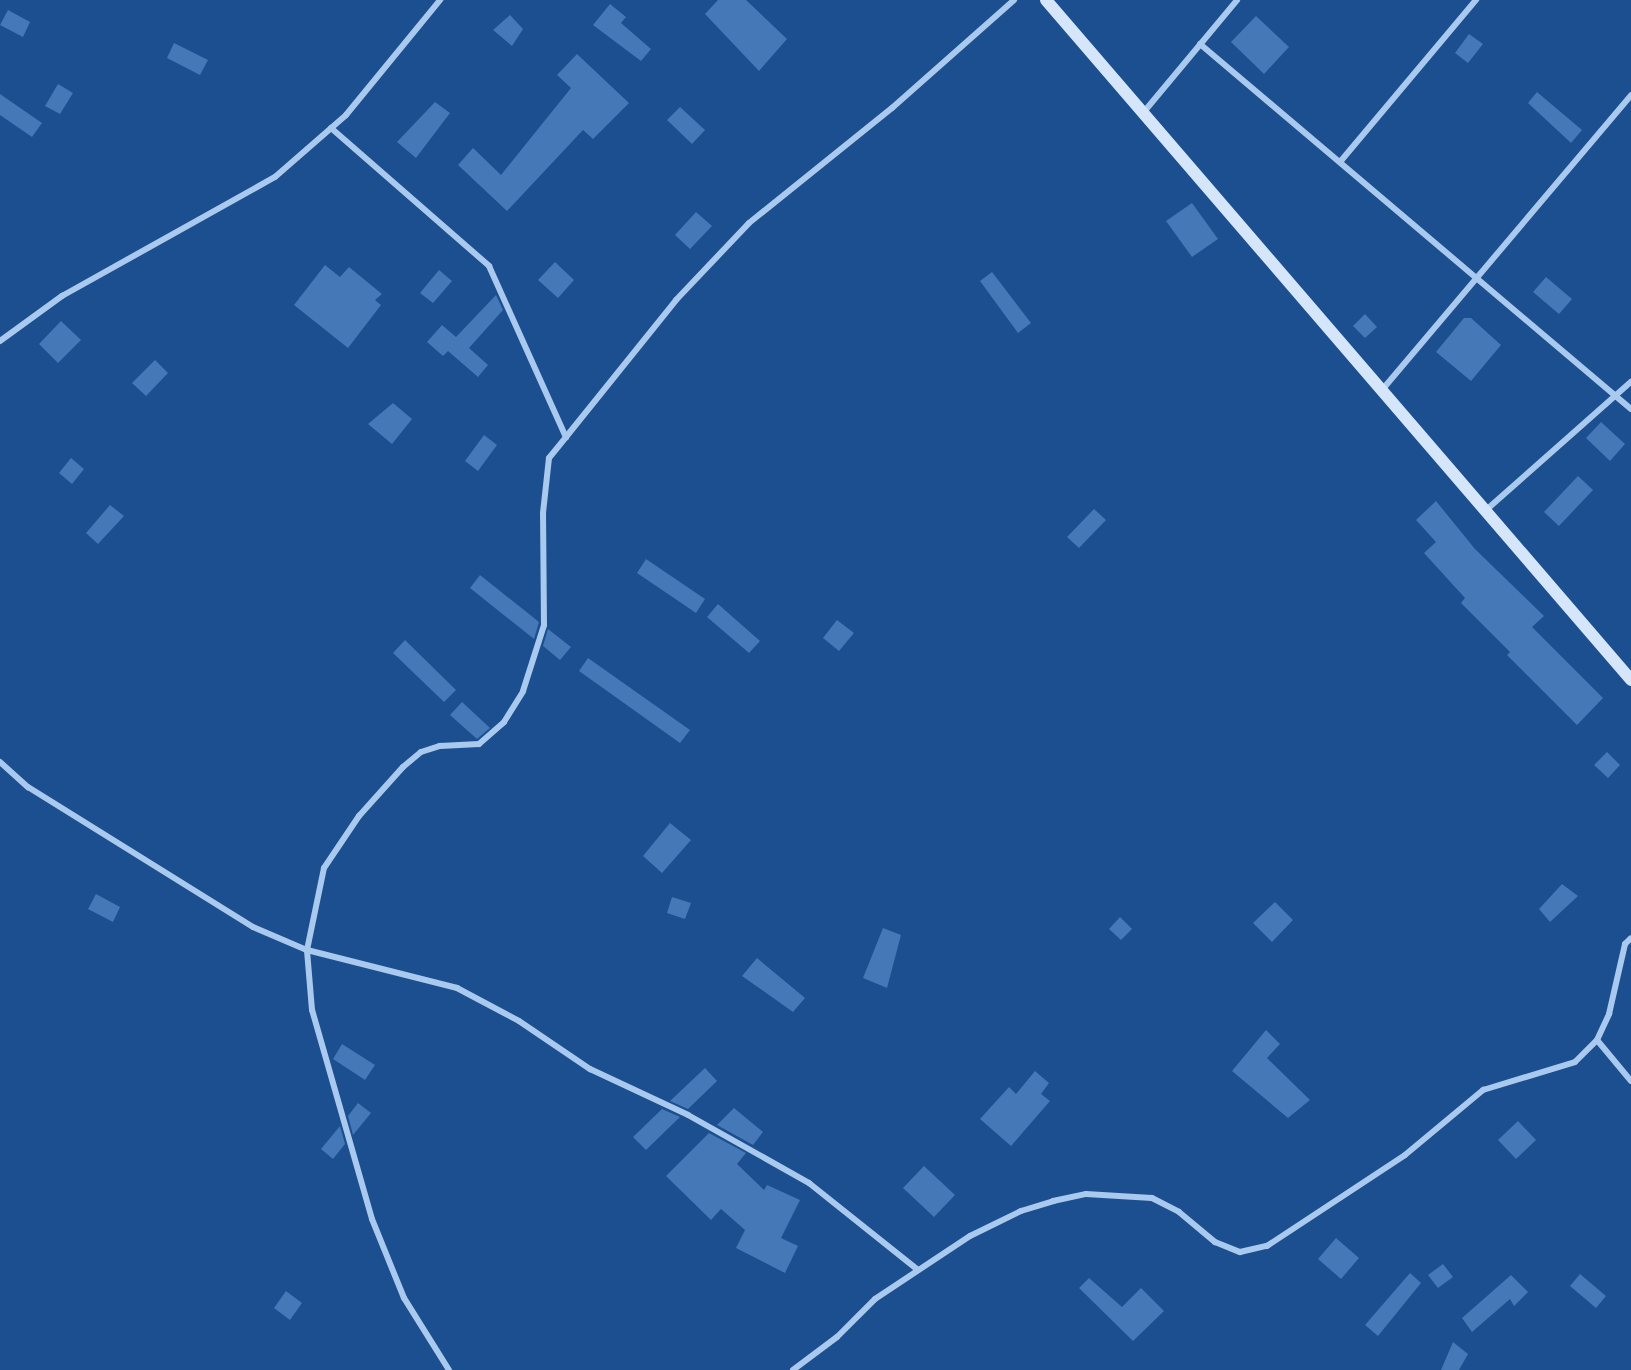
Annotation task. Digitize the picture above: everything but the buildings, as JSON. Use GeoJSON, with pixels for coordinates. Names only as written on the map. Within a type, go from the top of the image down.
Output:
{"type":"FeatureCollection","features":[{"type":"Feature","properties":{"kind":"street"},"geometry":{"type":"LineString","coordinates":[[0,341],[62,296],[275,177],[331,128],[440,0]]}},
{"type":"Feature","properties":{"kind":"street"},"geometry":{"type":"LineString","coordinates":[[449,1370],[404,1298],[372,1219],[312,1010],[307,950],[324,868],[374,797],[422,752],[440,746],[479,744],[504,722],[523,692],[544,625],[543,513],[549,458],[676,300],[748,223],[892,108],[1014,0]]}},
{"type":"Feature","properties":{"kind":"street"},"geometry":{"type":"LineString","coordinates":[[1046,0],[1631,680]]}},
{"type":"Feature","properties":{"kind":"street"},"geometry":{"type":"LineString","coordinates":[[1143,113],[1237,0]]}},
{"type":"Feature","properties":{"kind":"street"},"geometry":{"type":"LineString","coordinates":[[1340,162],[1476,0]]}},
{"type":"Feature","properties":{"kind":"street"},"geometry":{"type":"LineString","coordinates":[[1200,44],[1631,409]]}},
{"type":"Feature","properties":{"kind":"street"},"geometry":{"type":"LineString","coordinates":[[1382,390],[1631,95]]}},
{"type":"Feature","properties":{"kind":"street"},"geometry":{"type":"LineString","coordinates":[[331,128],[489,266],[566,437]]}},
{"type":"Feature","properties":{"kind":"street"},"geometry":{"type":"LineString","coordinates":[[1485,511],[1618,397],[1631,382]]}},
{"type":"Feature","properties":{"kind":"street"},"geometry":{"type":"LineString","coordinates":[[0,762],[28,787],[169,877],[253,927],[307,950],[457,988],[519,1021],[590,1069],[688,1114],[809,1184],[918,1270]]}},
{"type":"Feature","properties":{"kind":"street"},"geometry":{"type":"LineString","coordinates":[[793,1370],[837,1337],[875,1299],[918,1270],[1021,1211],[1086,1194],[1152,1198],[1179,1212],[1215,1242],[1240,1252],[1267,1246],[1405,1155],[1483,1090],[1575,1062],[1597,1040],[1609,1014],[1624,944],[1631,938]]}},
{"type":"Feature","properties":{"kind":"street"},"geometry":{"type":"LineString","coordinates":[[1597,1040],[1631,1081]]}}]}
